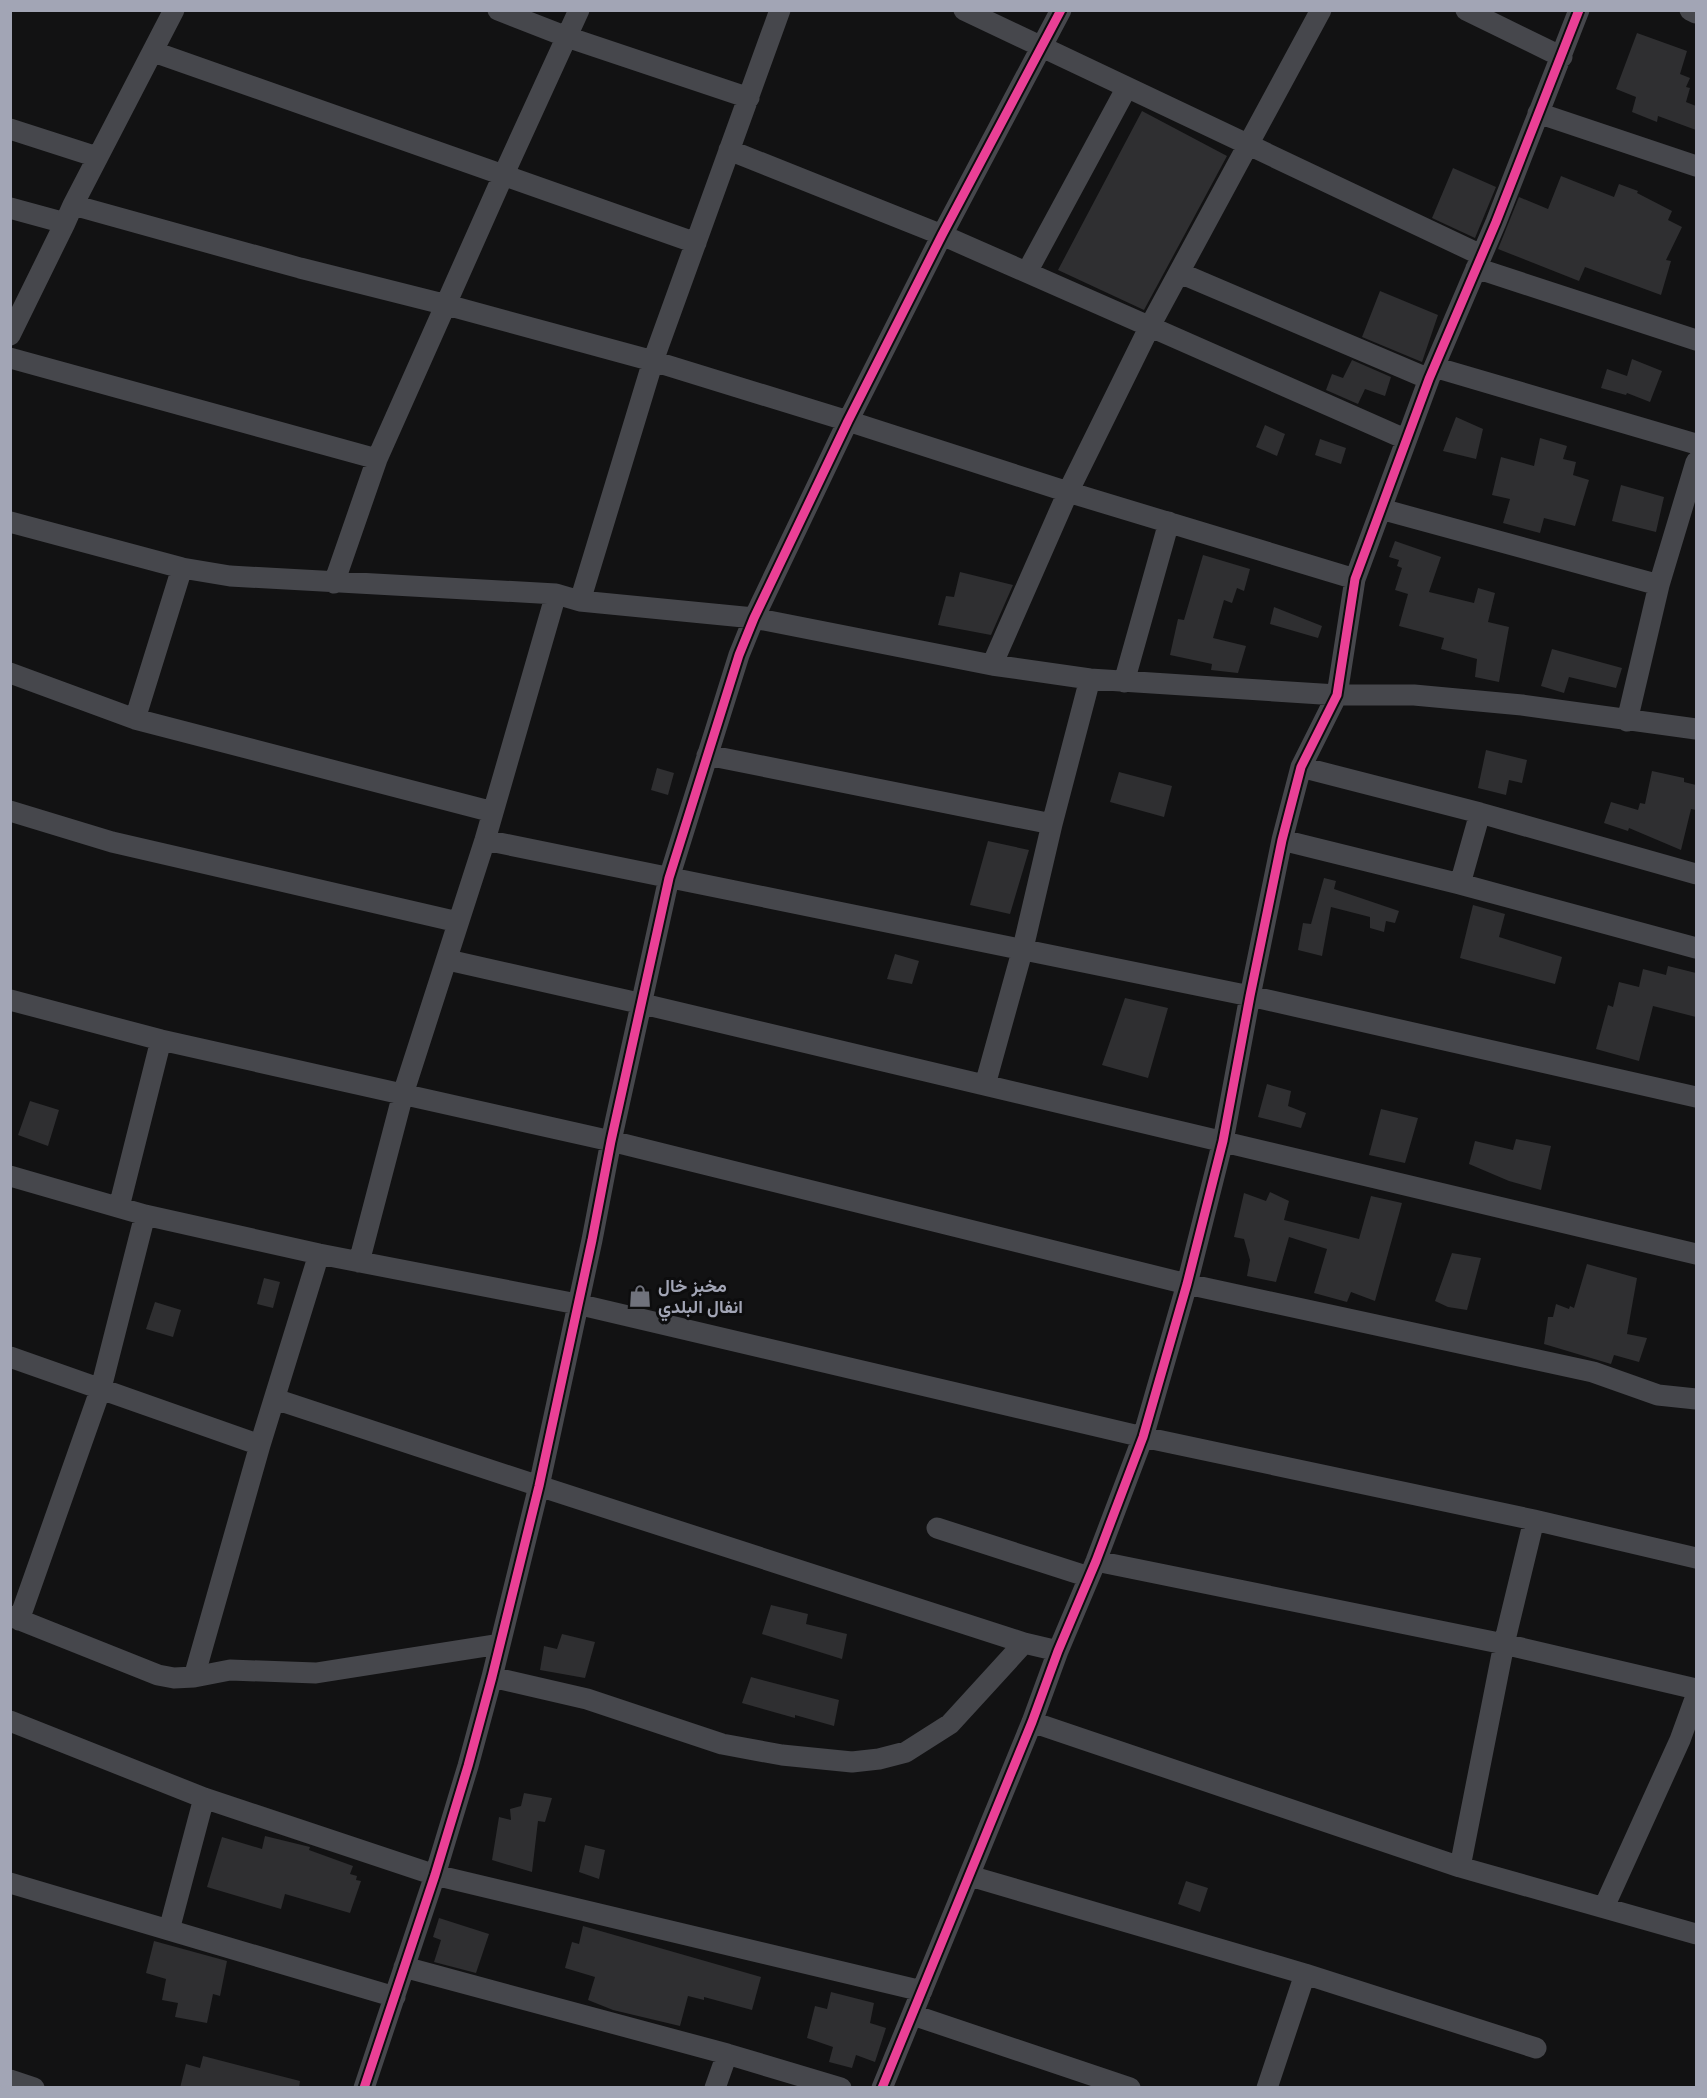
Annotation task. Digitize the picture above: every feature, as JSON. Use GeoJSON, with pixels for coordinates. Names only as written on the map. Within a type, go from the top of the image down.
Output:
{"type":"FeatureCollection","features":[{"type":"Feature","properties":{"kind":"street"},"geometry":{"type":"LineString","coordinates":[[10,335],[97,157],[174,10]]}},
{"type":"Feature","properties":{"kind":"street"},"geometry":{"type":"LineString","coordinates":[[498,10],[567,37],[749,98]]}},
{"type":"Feature","properties":{"kind":"street"},"geometry":{"type":"LineString","coordinates":[[334,583],[377,459],[579,10]]}},
{"type":"Feature","properties":{"kind":"street"},"geometry":{"type":"LineString","coordinates":[[580,601],[653,361],[780,10]]}},
{"type":"Feature","properties":{"kind":"street"},"geometry":{"type":"LineString","coordinates":[[964,10],[1479,262],[1696,340]]}},
{"type":"Feature","properties":{"kind":"street"},"geometry":{"type":"LineString","coordinates":[[364,2088],[435,1875],[492,1677],[538,1486],[669,878],[739,655],[754,618],[848,421],[942,235],[1061,10]]}},
{"type":"Feature","properties":{"kind":"street"},"geometry":{"type":"LineString","coordinates":[[992,665],[1068,492],[1150,326],[1321,10]]}},
{"type":"Feature","properties":{"kind":"street"},"geometry":{"type":"LineString","coordinates":[[1466,10],[1562,57]]}},
{"type":"Feature","properties":{"kind":"street"},"geometry":{"type":"LineString","coordinates":[[882,2088],[1032,1722],[1143,1437],[1187,1284],[1223,1141],[1282,840],[1301,767],[1337,695],[1355,579],[1405,439],[1479,262],[1579,10]]}},
{"type":"Feature","properties":{"kind":"street"},"geometry":{"type":"LineString","coordinates":[[1690,10],[1696,13]]}},
{"type":"Feature","properties":{"kind":"street"},"geometry":{"type":"LineString","coordinates":[[154,52],[696,243]]}},
{"type":"Feature","properties":{"kind":"street"},"geometry":{"type":"LineString","coordinates":[[1027,272],[1126,89]]}},
{"type":"Feature","properties":{"kind":"street"},"geometry":{"type":"LineString","coordinates":[[1538,113],[1696,166]]}},
{"type":"Feature","properties":{"kind":"street"},"geometry":{"type":"LineString","coordinates":[[10,129],[97,157]]}},
{"type":"Feature","properties":{"kind":"street"},"geometry":{"type":"LineString","coordinates":[[729,150],[942,235],[1405,439]]}},
{"type":"Feature","properties":{"kind":"street"},"geometry":{"type":"LineString","coordinates":[[10,208],[69,214],[447,304],[653,361],[1068,492],[1355,579]]}},
{"type":"Feature","properties":{"kind":"street"},"geometry":{"type":"LineString","coordinates":[[1180,273],[1431,373],[1696,444]]}},
{"type":"Feature","properties":{"kind":"street"},"geometry":{"type":"LineString","coordinates":[[10,358],[377,459]]}},
{"type":"Feature","properties":{"kind":"street"},"geometry":{"type":"LineString","coordinates":[[1627,721],[1659,585],[1689,513],[1696,462]]}},
{"type":"Feature","properties":{"kind":"street"},"geometry":{"type":"LineString","coordinates":[[1381,509],[1659,585]]}},
{"type":"Feature","properties":{"kind":"street"},"geometry":{"type":"LineString","coordinates":[[10,522],[182,568],[230,576],[556,594],[580,601],[754,618],[992,665],[1090,679],[1337,695],[1414,695],[1522,705],[1696,729]]}},
{"type":"Feature","properties":{"kind":"street"},"geometry":{"type":"LineString","coordinates":[[1124,682],[1169,522]]}},
{"type":"Feature","properties":{"kind":"street"},"geometry":{"type":"LineString","coordinates":[[135,719],[182,568]]}},
{"type":"Feature","properties":{"kind":"street"},"geometry":{"type":"LineString","coordinates":[[359,1262],[404,1094],[485,840],[556,594]]}},
{"type":"Feature","properties":{"kind":"street"},"geometry":{"type":"LineString","coordinates":[[10,674],[135,719],[493,812]]}},
{"type":"Feature","properties":{"kind":"street"},"geometry":{"type":"LineString","coordinates":[[985,1085],[1023,948],[1052,824],[1090,679]]}},
{"type":"Feature","properties":{"kind":"street"},"geometry":{"type":"LineString","coordinates":[[706,755],[1052,824]]}},
{"type":"Feature","properties":{"kind":"street"},"geometry":{"type":"LineString","coordinates":[[1301,767],[1480,813],[1696,874]]}},
{"type":"Feature","properties":{"kind":"street"},"geometry":{"type":"LineString","coordinates":[[10,812],[112,842],[458,922]]}},
{"type":"Feature","properties":{"kind":"street"},"geometry":{"type":"LineString","coordinates":[[1460,884],[1480,813]]}},
{"type":"Feature","properties":{"kind":"street"},"geometry":{"type":"LineString","coordinates":[[485,840],[1250,996],[1696,1097]]}},
{"type":"Feature","properties":{"kind":"street"},"geometry":{"type":"LineString","coordinates":[[1282,840],[1460,884],[1696,948]]}},
{"type":"Feature","properties":{"kind":"street"},"geometry":{"type":"LineString","coordinates":[[448,960],[643,1004],[1696,1254]]}},
{"type":"Feature","properties":{"kind":"street"},"geometry":{"type":"LineString","coordinates":[[10,999],[161,1041],[611,1141],[1187,1284],[1593,1372],[1658,1395],[1696,1399]]}},
{"type":"Feature","properties":{"kind":"street"},"geometry":{"type":"LineString","coordinates":[[119,1207],[161,1041]]}},
{"type":"Feature","properties":{"kind":"street"},"geometry":{"type":"LineString","coordinates":[[10,1176],[145,1215],[319,1254],[577,1304],[1143,1437],[1533,1520],[1696,1558]]}},
{"type":"Feature","properties":{"kind":"street"},"geometry":{"type":"LineString","coordinates":[[145,1215],[101,1388],[15,1618],[158,1675],[174,1678],[194,1677],[230,1670],[316,1673],[500,1644]]}},
{"type":"Feature","properties":{"kind":"street"},"geometry":{"type":"LineString","coordinates":[[194,1677],[260,1445],[319,1254]]}},
{"type":"Feature","properties":{"kind":"street"},"geometry":{"type":"LineString","coordinates":[[10,1357],[260,1445]]}},
{"type":"Feature","properties":{"kind":"street"},"geometry":{"type":"LineString","coordinates":[[275,1399],[1024,1643],[1058,1651]]}},
{"type":"Feature","properties":{"kind":"street"},"geometry":{"type":"LineString","coordinates":[[1460,1867],[1504,1644],[1533,1520]]}},
{"type":"Feature","properties":{"kind":"street"},"geometry":{"type":"LineString","coordinates":[[938,1528],[1093,1569],[1504,1644],[1696,1689]]}},
{"type":"Feature","properties":{"kind":"street"},"geometry":{"type":"LineString","coordinates":[[492,1677],[587,1699],[722,1744],[782,1755],[852,1762],[879,1759],[906,1752],[950,1724],[1024,1643]]}},
{"type":"Feature","properties":{"kind":"street"},"geometry":{"type":"LineString","coordinates":[[1604,1908],[1688,1743],[1696,1696]]}},
{"type":"Feature","properties":{"kind":"street"},"geometry":{"type":"LineString","coordinates":[[10,1721],[204,1798],[435,1875],[922,1991]]}},
{"type":"Feature","properties":{"kind":"street"},"geometry":{"type":"LineString","coordinates":[[1032,1722],[1460,1867],[1696,1934]]}},
{"type":"Feature","properties":{"kind":"street"},"geometry":{"type":"LineString","coordinates":[[169,1930],[204,1798]]}},
{"type":"Feature","properties":{"kind":"street"},"geometry":{"type":"LineString","coordinates":[[970,1876],[1305,1974],[1536,2048]]}},
{"type":"Feature","properties":{"kind":"street"},"geometry":{"type":"LineString","coordinates":[[10,1884],[395,1997]]}},
{"type":"Feature","properties":{"kind":"street"},"geometry":{"type":"LineString","coordinates":[[405,1967],[728,2054],[841,2088]]}},
{"type":"Feature","properties":{"kind":"street"},"geometry":{"type":"LineString","coordinates":[[1267,2088],[1305,1974]]}},
{"type":"Feature","properties":{"kind":"street"},"geometry":{"type":"LineString","coordinates":[[913,2015],[1130,2088]]}},
{"type":"Feature","properties":{"kind":"street"},"geometry":{"type":"LineString","coordinates":[[714,2088],[728,2054]]}},
{"type":"Feature","properties":{"kind":"street"},"geometry":{"type":"LineString","coordinates":[[10,2080],[34,2088]]}},
{"type":"Feature","properties":{"kind":"building"},"geometry":{"type":"Polygon","coordinates":[[[1637,33],[1687,51],[1680,74],[1690,78],[1686,87],[1690,88],[1686,102],[1696,106],[1696,130],[1658,116],[1657,122],[1632,112],[1636,97],[1616,89],[1637,33]]]}},
{"type":"Feature","properties":{"kind":"building"},"geometry":{"type":"Polygon","coordinates":[[[1142,111],[1227,156],[1144,310],[1058,270],[1142,111]]]}},
{"type":"Feature","properties":{"kind":"building"},"geometry":{"type":"Polygon","coordinates":[[[1453,168],[1496,187],[1475,238],[1432,218],[1453,168]]]}},
{"type":"Feature","properties":{"kind":"building"},"geometry":{"type":"Polygon","coordinates":[[[1561,176],[1614,197],[1619,184],[1638,191],[1637,193],[1672,211],[1668,220],[1682,227],[1666,260],[1671,261],[1661,295],[1585,267],[1579,281],[1498,249],[1519,197],[1548,209],[1561,176]]]}},
{"type":"Feature","properties":{"kind":"building"},"geometry":{"type":"Polygon","coordinates":[[[1380,291],[1438,315],[1422,362],[1362,337],[1380,291]]]}},
{"type":"Feature","properties":{"kind":"building"},"geometry":{"type":"Polygon","coordinates":[[[1632,359],[1662,371],[1650,402],[1627,393],[1626,395],[1601,388],[1607,369],[1627,376],[1632,359]]]}},
{"type":"Feature","properties":{"kind":"building"},"geometry":{"type":"Polygon","coordinates":[[[1352,360],[1391,377],[1385,396],[1365,389],[1358,404],[1326,390],[1332,374],[1343,378],[1352,360]]]}},
{"type":"Feature","properties":{"kind":"building"},"geometry":{"type":"Polygon","coordinates":[[[1456,417],[1483,429],[1476,459],[1443,451],[1456,417]]]}},
{"type":"Feature","properties":{"kind":"building"},"geometry":{"type":"Polygon","coordinates":[[[1265,425],[1285,434],[1277,456],[1256,447],[1265,425]]]}},
{"type":"Feature","properties":{"kind":"building"},"geometry":{"type":"Polygon","coordinates":[[[1540,438],[1567,446],[1563,459],[1576,462],[1573,475],[1589,480],[1575,526],[1544,518],[1540,533],[1503,523],[1510,499],[1492,495],[1501,457],[1534,466],[1540,438]]]}},
{"type":"Feature","properties":{"kind":"building"},"geometry":{"type":"Polygon","coordinates":[[[1320,439],[1346,448],[1341,464],[1315,455],[1320,439]]]}},
{"type":"Feature","properties":{"kind":"building"},"geometry":{"type":"Polygon","coordinates":[[[1621,485],[1664,497],[1656,532],[1612,521],[1621,485]]]}},
{"type":"Feature","properties":{"kind":"building"},"geometry":{"type":"Polygon","coordinates":[[[1395,541],[1441,557],[1429,592],[1474,603],[1478,588],[1495,593],[1488,622],[1509,627],[1499,682],[1475,677],[1477,659],[1441,649],[1444,638],[1399,626],[1408,594],[1395,590],[1402,568],[1397,566],[1399,560],[1389,557],[1395,541]]]}},
{"type":"Feature","properties":{"kind":"building"},"geometry":{"type":"Polygon","coordinates":[[[1203,555],[1250,569],[1244,591],[1237,588],[1232,603],[1224,600],[1213,638],[1246,646],[1238,673],[1211,670],[1212,664],[1170,655],[1178,619],[1184,620],[1203,555]]]}},
{"type":"Feature","properties":{"kind":"building"},"geometry":{"type":"Polygon","coordinates":[[[960,572],[1013,585],[991,635],[938,625],[946,596],[954,597],[960,572]]]}},
{"type":"Feature","properties":{"kind":"building"},"geometry":{"type":"Polygon","coordinates":[[[1274,607],[1322,626],[1318,638],[1270,624],[1274,607]]]}},
{"type":"Feature","properties":{"kind":"building"},"geometry":{"type":"Polygon","coordinates":[[[1552,649],[1622,668],[1616,688],[1569,677],[1564,693],[1541,686],[1552,649]]]}},
{"type":"Feature","properties":{"kind":"building"},"geometry":{"type":"Polygon","coordinates":[[[1486,750],[1527,760],[1522,783],[1509,780],[1506,795],[1478,788],[1486,750]]]}},
{"type":"Feature","properties":{"kind":"building"},"geometry":{"type":"Polygon","coordinates":[[[657,768],[674,773],[668,795],[651,790],[657,768]]]}},
{"type":"Feature","properties":{"kind":"building"},"geometry":{"type":"Polygon","coordinates":[[[1652,771],[1684,778],[1684,782],[1696,785],[1696,810],[1691,809],[1681,850],[1629,828],[1628,831],[1604,823],[1611,802],[1638,810],[1640,803],[1645,804],[1652,771]]]}},
{"type":"Feature","properties":{"kind":"building"},"geometry":{"type":"Polygon","coordinates":[[[1119,772],[1172,786],[1164,817],[1110,802],[1119,772]]]}},
{"type":"Feature","properties":{"kind":"building"},"geometry":{"type":"Polygon","coordinates":[[[988,841],[1029,850],[1010,914],[970,905],[988,841]]]}},
{"type":"Feature","properties":{"kind":"building"},"geometry":{"type":"Polygon","coordinates":[[[1324,878],[1336,881],[1334,889],[1399,911],[1395,923],[1386,921],[1384,932],[1370,928],[1370,917],[1331,907],[1322,956],[1298,950],[1303,923],[1311,924],[1324,878]]]}},
{"type":"Feature","properties":{"kind":"building"},"geometry":{"type":"Polygon","coordinates":[[[1473,905],[1505,914],[1499,937],[1562,957],[1555,984],[1460,958],[1473,905]]]}},
{"type":"Feature","properties":{"kind":"building"},"geometry":{"type":"Polygon","coordinates":[[[895,954],[919,961],[912,984],[887,979],[895,954]]]}},
{"type":"Feature","properties":{"kind":"building"},"geometry":{"type":"Polygon","coordinates":[[[1668,966],[1696,973],[1696,1017],[1653,1006],[1639,1061],[1596,1049],[1608,1005],[1613,1007],[1619,982],[1639,987],[1643,969],[1666,975],[1668,966]]]}},
{"type":"Feature","properties":{"kind":"building"},"geometry":{"type":"Polygon","coordinates":[[[1125,998],[1168,1008],[1148,1078],[1102,1065],[1125,998]]]}},
{"type":"Feature","properties":{"kind":"building"},"geometry":{"type":"Polygon","coordinates":[[[1267,1084],[1291,1091],[1288,1106],[1306,1113],[1301,1128],[1258,1117],[1267,1084]]]}},
{"type":"Feature","properties":{"kind":"building"},"geometry":{"type":"Polygon","coordinates":[[[30,1101],[59,1110],[48,1146],[18,1135],[30,1101]]]}},
{"type":"Feature","properties":{"kind":"building"},"geometry":{"type":"Polygon","coordinates":[[[1381,1109],[1418,1118],[1405,1163],[1369,1155],[1381,1109]]]}},
{"type":"Feature","properties":{"kind":"building"},"geometry":{"type":"Polygon","coordinates":[[[1516,1139],[1551,1146],[1541,1190],[1509,1181],[1469,1164],[1475,1141],[1513,1150],[1516,1139]]]}},
{"type":"Feature","properties":{"kind":"building"},"geometry":{"type":"Polygon","coordinates":[[[1270,1192],[1289,1201],[1284,1220],[1359,1239],[1371,1196],[1402,1203],[1375,1301],[1351,1292],[1347,1302],[1314,1293],[1327,1249],[1289,1237],[1276,1282],[1247,1276],[1250,1260],[1244,1239],[1234,1237],[1244,1193],[1266,1201],[1270,1192]]]}},
{"type":"Feature","properties":{"kind":"building"},"geometry":{"type":"Polygon","coordinates":[[[1452,1253],[1481,1258],[1467,1310],[1448,1307],[1435,1301],[1452,1253]]]}},
{"type":"Feature","properties":{"kind":"building"},"geometry":{"type":"Polygon","coordinates":[[[1587,1264],[1637,1278],[1627,1334],[1647,1338],[1639,1362],[1614,1355],[1611,1364],[1544,1344],[1548,1317],[1553,1317],[1556,1304],[1569,1309],[1570,1306],[1574,1308],[1587,1264]]]}},
{"type":"Feature","properties":{"kind":"building"},"geometry":{"type":"Polygon","coordinates":[[[264,1278],[280,1282],[273,1308],[257,1304],[264,1278]]]}},
{"type":"Feature","properties":{"kind":"building"},"geometry":{"type":"Polygon","coordinates":[[[155,1302],[181,1310],[173,1337],[146,1329],[155,1302]]]}},
{"type":"Feature","properties":{"kind":"building"},"geometry":{"type":"Polygon","coordinates":[[[771,1605],[808,1614],[806,1624],[847,1634],[842,1659],[762,1634],[771,1605]]]}},
{"type":"Feature","properties":{"kind":"building"},"geometry":{"type":"Polygon","coordinates":[[[562,1634],[595,1642],[585,1678],[540,1670],[544,1646],[557,1649],[562,1634]]]}},
{"type":"Feature","properties":{"kind":"building"},"geometry":{"type":"Polygon","coordinates":[[[751,1677],[839,1700],[834,1726],[742,1703],[751,1677]]]}},
{"type":"Feature","properties":{"kind":"building"},"geometry":{"type":"Polygon","coordinates":[[[524,1793],[552,1798],[545,1822],[538,1821],[532,1872],[492,1860],[499,1817],[511,1820],[510,1809],[521,1806],[524,1793]]]}},
{"type":"Feature","properties":{"kind":"building"},"geometry":{"type":"Polygon","coordinates":[[[265,1836],[310,1847],[309,1850],[353,1866],[350,1874],[357,1876],[356,1880],[361,1881],[350,1913],[285,1894],[281,1909],[207,1887],[222,1837],[262,1849],[265,1836]]]}},
{"type":"Feature","properties":{"kind":"building"},"geometry":{"type":"Polygon","coordinates":[[[585,1845],[605,1850],[599,1879],[579,1872],[585,1845]]]}},
{"type":"Feature","properties":{"kind":"building"},"geometry":{"type":"Polygon","coordinates":[[[1186,1881],[1208,1888],[1200,1912],[1178,1904],[1186,1881]]]}},
{"type":"Feature","properties":{"kind":"building"},"geometry":{"type":"Polygon","coordinates":[[[439,1918],[489,1934],[476,1973],[434,1962],[441,1940],[433,1937],[439,1918]]]}},
{"type":"Feature","properties":{"kind":"building"},"geometry":{"type":"Polygon","coordinates":[[[583,1926],[761,1977],[752,2010],[704,1997],[704,2000],[688,1996],[680,2026],[613,2010],[588,2000],[595,1977],[565,1968],[572,1942],[579,1944],[583,1926]]]}},
{"type":"Feature","properties":{"kind":"building"},"geometry":{"type":"Polygon","coordinates":[[[154,1941],[227,1961],[220,1996],[213,1994],[207,2023],[175,2017],[178,2003],[162,2000],[166,1979],[146,1973],[154,1941]]]}},
{"type":"Feature","properties":{"kind":"building"},"geometry":{"type":"Polygon","coordinates":[[[831,1992],[874,2003],[870,2023],[886,2028],[875,2062],[856,2055],[852,2068],[829,2062],[833,2047],[807,2038],[815,2006],[827,2009],[831,1992]]]}},
{"type":"Feature","properties":{"kind":"building"},"geometry":{"type":"Polygon","coordinates":[[[203,2056],[300,2081],[299,2088],[180,2088],[186,2064],[200,2068],[203,2056]]]}},
{"type":"Feature","properties":{"kind":"cycle path"},"geometry":{"type":"LineString","coordinates":[[364,2088],[435,1875],[492,1677],[539,1486],[669,878],[739,655],[754,618],[848,421],[942,235],[1061,10]]}},
{"type":"Feature","properties":{"kind":"cycle path"},"geometry":{"type":"LineString","coordinates":[[882,2088],[1032,1722],[1143,1437],[1187,1284],[1223,1141],[1282,840],[1301,767],[1337,695],[1355,579],[1429,379],[1496,222],[1579,10]]}},
{"type":"Feature","properties":{"kind":"place","name":"مخبز خال انفال البلدي"},"geometry":{"type":"Point","coordinates":[640,1296]}}]}
